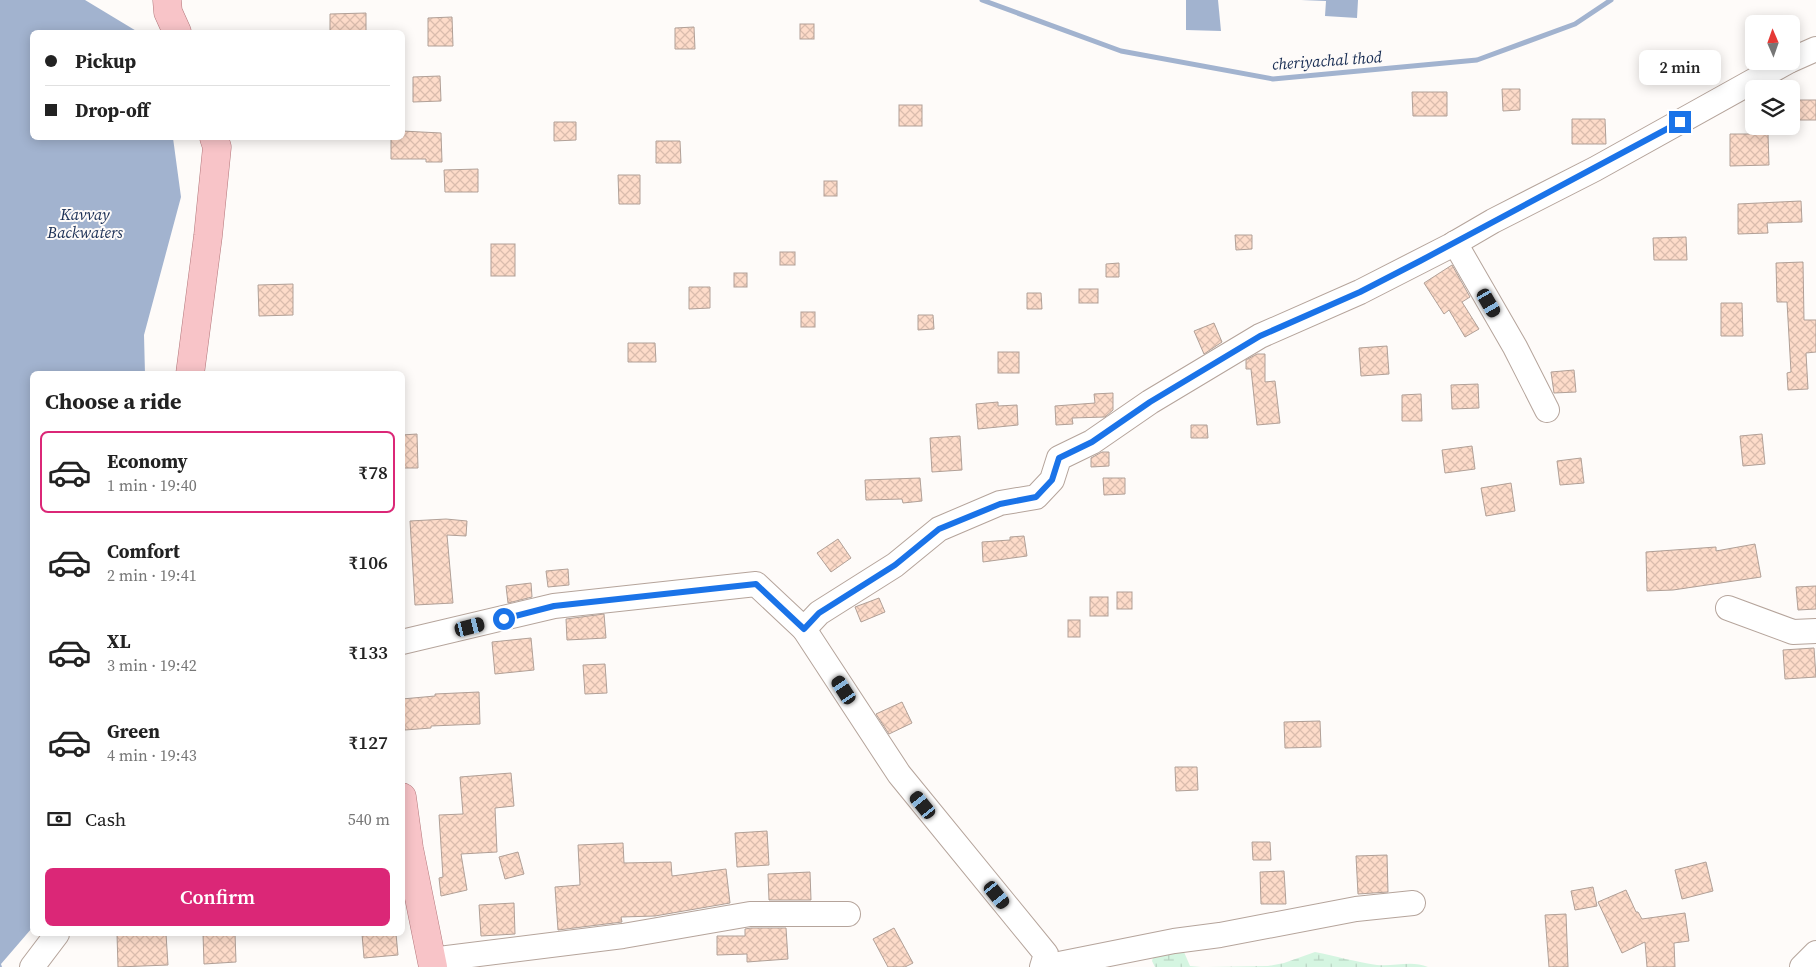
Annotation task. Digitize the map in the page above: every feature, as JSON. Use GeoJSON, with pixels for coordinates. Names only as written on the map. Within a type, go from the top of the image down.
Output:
{"type":"FeatureCollection","features":[{"type":"Feature","properties":{"kind":"main road"},"geometry":{"type":"LineString","coordinates":[[167,0],[168,12],[176,30]]}},
{"type":"Feature","properties":{"kind":"main road"},"geometry":{"type":"LineString","coordinates":[[190,371],[208,236],[217,147],[215,140]]}},
{"type":"Feature","properties":{"kind":"main road"},"geometry":{"type":"LineString","coordinates":[[405,819],[432,963]]}},
{"type":"Feature","properties":{"kind":"street"},"geometry":{"type":"LineString","coordinates":[[1800,56],[1816,49]]}},
{"type":"Feature","properties":{"kind":"street"},"geometry":{"type":"LineString","coordinates":[[804,629],[819,613],[895,565],[939,529],[1000,504],[1036,497],[1052,480],[1059,458],[1092,442],[1150,402],[1260,336],[1360,292],[1455,243],[1493,221],[1595,169],[1774,70]]}},
{"type":"Feature","properties":{"kind":"street"},"geometry":{"type":"LineString","coordinates":[[1455,243],[1515,347],[1547,410]]}},
{"type":"Feature","properties":{"kind":"street"},"geometry":{"type":"LineString","coordinates":[[405,641],[554,606],[756,584],[804,629],[899,774],[1046,954],[1043,967],[1164,942],[1220,935],[1356,909],[1413,903]]}},
{"type":"Feature","properties":{"kind":"street"},"geometry":{"type":"LineString","coordinates":[[1728,608],[1793,632],[1816,631]]}},
{"type":"Feature","properties":{"kind":"street"},"geometry":{"type":"LineString","coordinates":[[432,963],[623,936],[750,914],[848,914]]}},
{"type":"Feature","properties":{"kind":"street"},"geometry":{"type":"LineString","coordinates":[[32,967],[55,936]]}},
{"type":"Feature","properties":{"kind":"street"},"geometry":{"type":"LineString","coordinates":[[1802,967],[1816,953]]}},
{"type":"Feature","properties":{"kind":"green space"},"geometry":{"type":"Polygon","coordinates":[[[1176,949],[1184,952],[1190,966],[1201,967],[1155,967],[1152,961],[1154,954],[1176,949]]]}},
{"type":"Feature","properties":{"kind":"green space"},"geometry":{"type":"Polygon","coordinates":[[[1315,952],[1377,965],[1415,964],[1428,967],[1207,967],[1268,966],[1284,963],[1315,952]]]}},
{"type":"Feature","properties":{"kind":"water","name":"Kavvay Backwaters"},"geometry":{"type":"Polygon","coordinates":[[[0,0],[85,0],[135,30],[30,30],[30,140],[173,140],[181,197],[144,335],[145,371],[30,371],[30,930],[1,964],[2,967],[0,967],[0,0]]]}},
{"type":"Feature","properties":{"kind":"water"},"geometry":{"type":"Polygon","coordinates":[[[1186,0],[1218,0],[1221,31],[1186,30],[1186,0]]]}},
{"type":"Feature","properties":{"kind":"water"},"geometry":{"type":"Polygon","coordinates":[[[1301,0],[1358,0],[1357,18],[1325,16],[1326,1],[1301,0]]]}},
{"type":"Feature","properties":{"kind":"building"},"geometry":{"type":"Polygon","coordinates":[[[366,13],[366,30],[330,30],[330,14],[366,13]]]}},
{"type":"Feature","properties":{"kind":"building"},"geometry":{"type":"Polygon","coordinates":[[[452,17],[453,46],[428,46],[428,18],[452,17]]]}},
{"type":"Feature","properties":{"kind":"building"},"geometry":{"type":"Polygon","coordinates":[[[800,24],[814,24],[814,39],[800,39],[800,24]]]}},
{"type":"Feature","properties":{"kind":"building"},"geometry":{"type":"Polygon","coordinates":[[[694,27],[695,49],[675,49],[675,28],[694,27]]]}},
{"type":"Feature","properties":{"kind":"building"},"geometry":{"type":"Polygon","coordinates":[[[440,76],[441,101],[413,102],[413,77],[440,76]]]}},
{"type":"Feature","properties":{"kind":"building"},"geometry":{"type":"Polygon","coordinates":[[[1502,89],[1520,89],[1520,110],[1503,111],[1502,89]]]}},
{"type":"Feature","properties":{"kind":"building"},"geometry":{"type":"Polygon","coordinates":[[[1412,92],[1447,92],[1447,116],[1413,116],[1412,92]]]}},
{"type":"Feature","properties":{"kind":"building"},"geometry":{"type":"Polygon","coordinates":[[[1800,100],[1816,100],[1816,120],[1800,120],[1800,100]]]}},
{"type":"Feature","properties":{"kind":"building"},"geometry":{"type":"Polygon","coordinates":[[[899,105],[922,105],[922,126],[899,126],[899,105]]]}},
{"type":"Feature","properties":{"kind":"building"},"geometry":{"type":"Polygon","coordinates":[[[1572,119],[1605,119],[1606,144],[1572,144],[1572,119]]]}},
{"type":"Feature","properties":{"kind":"building"},"geometry":{"type":"Polygon","coordinates":[[[554,122],[576,122],[576,140],[554,141],[554,122]]]}},
{"type":"Feature","properties":{"kind":"building"},"geometry":{"type":"Polygon","coordinates":[[[405,131],[441,133],[442,162],[426,162],[426,159],[391,159],[391,140],[405,140],[405,131]]]}},
{"type":"Feature","properties":{"kind":"building"},"geometry":{"type":"Polygon","coordinates":[[[1730,134],[1768,135],[1769,165],[1730,166],[1730,134]]]}},
{"type":"Feature","properties":{"kind":"building"},"geometry":{"type":"Polygon","coordinates":[[[656,141],[680,141],[681,163],[656,163],[656,141]]]}},
{"type":"Feature","properties":{"kind":"building"},"geometry":{"type":"Polygon","coordinates":[[[478,169],[478,192],[445,192],[444,170],[478,169]]]}},
{"type":"Feature","properties":{"kind":"building"},"geometry":{"type":"Polygon","coordinates":[[[618,175],[640,175],[640,204],[619,204],[618,175]]]}},
{"type":"Feature","properties":{"kind":"building"},"geometry":{"type":"Polygon","coordinates":[[[824,181],[837,181],[837,196],[824,196],[824,181]]]}},
{"type":"Feature","properties":{"kind":"building"},"geometry":{"type":"Polygon","coordinates":[[[1801,201],[1802,222],[1767,223],[1768,233],[1738,234],[1738,204],[1801,201]]]}},
{"type":"Feature","properties":{"kind":"building"},"geometry":{"type":"Polygon","coordinates":[[[1235,235],[1252,235],[1252,249],[1236,250],[1235,235]]]}},
{"type":"Feature","properties":{"kind":"building"},"geometry":{"type":"Polygon","coordinates":[[[1686,237],[1687,260],[1654,260],[1653,238],[1686,237]]]}},
{"type":"Feature","properties":{"kind":"building"},"geometry":{"type":"Polygon","coordinates":[[[491,244],[515,244],[515,276],[491,276],[491,244]]]}},
{"type":"Feature","properties":{"kind":"building"},"geometry":{"type":"Polygon","coordinates":[[[780,252],[795,252],[795,265],[780,265],[780,252]]]}},
{"type":"Feature","properties":{"kind":"building"},"geometry":{"type":"Polygon","coordinates":[[[1803,262],[1804,320],[1816,320],[1816,352],[1806,353],[1808,389],[1788,390],[1787,373],[1791,372],[1787,302],[1777,302],[1776,263],[1803,262]]]}},
{"type":"Feature","properties":{"kind":"building"},"geometry":{"type":"Polygon","coordinates":[[[1119,263],[1119,277],[1106,277],[1106,264],[1119,263]]]}},
{"type":"Feature","properties":{"kind":"building"},"geometry":{"type":"Polygon","coordinates":[[[1452,265],[1470,297],[1462,302],[1479,329],[1465,337],[1449,310],[1444,314],[1424,283],[1452,265]]]}},
{"type":"Feature","properties":{"kind":"building"},"geometry":{"type":"Polygon","coordinates":[[[734,273],[747,273],[747,287],[734,287],[734,273]]]}},
{"type":"Feature","properties":{"kind":"building"},"geometry":{"type":"Polygon","coordinates":[[[293,284],[293,315],[259,316],[258,285],[293,284]]]}},
{"type":"Feature","properties":{"kind":"building"},"geometry":{"type":"Polygon","coordinates":[[[689,287],[710,287],[710,308],[689,309],[689,287]]]}},
{"type":"Feature","properties":{"kind":"building"},"geometry":{"type":"Polygon","coordinates":[[[1079,289],[1098,289],[1098,303],[1079,303],[1079,289]]]}},
{"type":"Feature","properties":{"kind":"building"},"geometry":{"type":"Polygon","coordinates":[[[1027,293],[1041,293],[1042,309],[1027,309],[1027,293]]]}},
{"type":"Feature","properties":{"kind":"building"},"geometry":{"type":"Polygon","coordinates":[[[1721,303],[1742,303],[1743,336],[1721,336],[1721,303]]]}},
{"type":"Feature","properties":{"kind":"building"},"geometry":{"type":"Polygon","coordinates":[[[801,312],[815,312],[815,327],[801,327],[801,312]]]}},
{"type":"Feature","properties":{"kind":"building"},"geometry":{"type":"Polygon","coordinates":[[[918,315],[933,315],[934,329],[918,330],[918,315]]]}},
{"type":"Feature","properties":{"kind":"building"},"geometry":{"type":"Polygon","coordinates":[[[1214,323],[1222,342],[1204,354],[1194,331],[1214,323]]]}},
{"type":"Feature","properties":{"kind":"building"},"geometry":{"type":"Polygon","coordinates":[[[628,343],[655,343],[656,362],[628,362],[628,343]]]}},
{"type":"Feature","properties":{"kind":"building"},"geometry":{"type":"Polygon","coordinates":[[[1387,346],[1389,374],[1361,376],[1359,348],[1387,346]]]}},
{"type":"Feature","properties":{"kind":"building"},"geometry":{"type":"Polygon","coordinates":[[[998,352],[1019,352],[1019,373],[998,373],[998,352]]]}},
{"type":"Feature","properties":{"kind":"building"},"geometry":{"type":"Polygon","coordinates":[[[1257,354],[1265,354],[1265,382],[1275,381],[1280,423],[1257,425],[1251,369],[1246,369],[1246,360],[1257,354]]]}},
{"type":"Feature","properties":{"kind":"building"},"geometry":{"type":"Polygon","coordinates":[[[1574,370],[1576,392],[1554,393],[1551,372],[1574,370]]]}},
{"type":"Feature","properties":{"kind":"building"},"geometry":{"type":"Polygon","coordinates":[[[1478,384],[1479,408],[1452,409],[1451,385],[1478,384]]]}},
{"type":"Feature","properties":{"kind":"building"},"geometry":{"type":"Polygon","coordinates":[[[1113,393],[1113,410],[1105,417],[1072,418],[1073,424],[1056,425],[1055,406],[1095,403],[1094,394],[1113,393]]]}},
{"type":"Feature","properties":{"kind":"building"},"geometry":{"type":"Polygon","coordinates":[[[1421,394],[1422,421],[1402,421],[1402,395],[1421,394]]]}},
{"type":"Feature","properties":{"kind":"building"},"geometry":{"type":"Polygon","coordinates":[[[998,402],[998,406],[1017,405],[1018,425],[978,429],[976,404],[998,402]]]}},
{"type":"Feature","properties":{"kind":"building"},"geometry":{"type":"Polygon","coordinates":[[[1191,425],[1207,425],[1208,438],[1191,438],[1191,425]]]}},
{"type":"Feature","properties":{"kind":"building"},"geometry":{"type":"Polygon","coordinates":[[[417,434],[418,468],[405,468],[405,435],[417,434]]]}},
{"type":"Feature","properties":{"kind":"building"},"geometry":{"type":"Polygon","coordinates":[[[1762,434],[1765,464],[1743,466],[1740,436],[1762,434]]]}},
{"type":"Feature","properties":{"kind":"building"},"geometry":{"type":"Polygon","coordinates":[[[960,436],[962,470],[932,472],[930,438],[960,436]]]}},
{"type":"Feature","properties":{"kind":"building"},"geometry":{"type":"Polygon","coordinates":[[[1472,446],[1475,469],[1445,473],[1442,450],[1472,446]]]}},
{"type":"Feature","properties":{"kind":"building"},"geometry":{"type":"Polygon","coordinates":[[[1102,452],[1109,452],[1109,466],[1091,467],[1091,458],[1102,452]]]}},
{"type":"Feature","properties":{"kind":"building"},"geometry":{"type":"Polygon","coordinates":[[[1581,458],[1584,483],[1560,485],[1557,461],[1581,458]]]}},
{"type":"Feature","properties":{"kind":"building"},"geometry":{"type":"Polygon","coordinates":[[[920,478],[922,501],[903,503],[902,499],[866,500],[865,480],[920,478]]]}},
{"type":"Feature","properties":{"kind":"building"},"geometry":{"type":"Polygon","coordinates":[[[1103,478],[1125,478],[1125,494],[1104,495],[1103,478]]]}},
{"type":"Feature","properties":{"kind":"building"},"geometry":{"type":"Polygon","coordinates":[[[1511,483],[1515,511],[1486,516],[1481,488],[1511,483]]]}},
{"type":"Feature","properties":{"kind":"building"},"geometry":{"type":"Polygon","coordinates":[[[446,519],[467,521],[466,536],[447,535],[453,603],[415,605],[410,521],[446,519]]]}},
{"type":"Feature","properties":{"kind":"building"},"geometry":{"type":"Polygon","coordinates":[[[1024,536],[1027,556],[983,562],[982,542],[1010,540],[1010,537],[1024,536]]]}},
{"type":"Feature","properties":{"kind":"building"},"geometry":{"type":"Polygon","coordinates":[[[838,539],[851,558],[831,572],[817,553],[838,539]]]}},
{"type":"Feature","properties":{"kind":"building"},"geometry":{"type":"Polygon","coordinates":[[[1755,544],[1761,577],[1673,590],[1647,591],[1646,552],[1716,547],[1716,551],[1755,544]]]}},
{"type":"Feature","properties":{"kind":"building"},"geometry":{"type":"Polygon","coordinates":[[[568,569],[569,585],[548,587],[546,571],[568,569]]]}},
{"type":"Feature","properties":{"kind":"building"},"geometry":{"type":"Polygon","coordinates":[[[531,583],[532,597],[508,603],[506,586],[531,583]]]}},
{"type":"Feature","properties":{"kind":"building"},"geometry":{"type":"Polygon","coordinates":[[[1816,586],[1816,609],[1798,610],[1796,587],[1816,586]]]}},
{"type":"Feature","properties":{"kind":"building"},"geometry":{"type":"Polygon","coordinates":[[[1117,592],[1132,592],[1132,609],[1117,609],[1117,592]]]}},
{"type":"Feature","properties":{"kind":"building"},"geometry":{"type":"Polygon","coordinates":[[[1090,597],[1108,597],[1108,616],[1090,616],[1090,597]]]}},
{"type":"Feature","properties":{"kind":"building"},"geometry":{"type":"Polygon","coordinates":[[[879,598],[885,612],[861,622],[855,607],[879,598]]]}},
{"type":"Feature","properties":{"kind":"building"},"geometry":{"type":"Polygon","coordinates":[[[604,614],[606,638],[567,640],[566,619],[604,614]]]}},
{"type":"Feature","properties":{"kind":"building"},"geometry":{"type":"Polygon","coordinates":[[[1068,620],[1080,620],[1080,637],[1068,637],[1068,620]]]}},
{"type":"Feature","properties":{"kind":"building"},"geometry":{"type":"Polygon","coordinates":[[[531,638],[534,670],[495,674],[492,642],[531,638]]]}},
{"type":"Feature","properties":{"kind":"building"},"geometry":{"type":"Polygon","coordinates":[[[1814,648],[1816,677],[1785,679],[1783,650],[1814,648]]]}},
{"type":"Feature","properties":{"kind":"building"},"geometry":{"type":"Polygon","coordinates":[[[605,664],[607,693],[585,694],[583,665],[605,664]]]}},
{"type":"Feature","properties":{"kind":"building"},"geometry":{"type":"Polygon","coordinates":[[[479,692],[480,724],[431,726],[431,728],[405,730],[405,699],[435,696],[435,694],[479,692]]]}},
{"type":"Feature","properties":{"kind":"building"},"geometry":{"type":"Polygon","coordinates":[[[902,702],[912,723],[889,734],[876,714],[902,702]]]}},
{"type":"Feature","properties":{"kind":"building"},"geometry":{"type":"Polygon","coordinates":[[[1320,721],[1321,747],[1285,748],[1284,722],[1320,721]]]}},
{"type":"Feature","properties":{"kind":"building"},"geometry":{"type":"Polygon","coordinates":[[[1175,767],[1197,767],[1198,790],[1176,791],[1175,767]]]}},
{"type":"Feature","properties":{"kind":"building"},"geometry":{"type":"Polygon","coordinates":[[[511,773],[514,806],[495,808],[497,852],[461,854],[467,890],[441,896],[439,878],[443,877],[439,815],[463,814],[460,777],[511,773]]]}},
{"type":"Feature","properties":{"kind":"building"},"geometry":{"type":"Polygon","coordinates":[[[767,831],[769,865],[737,867],[735,833],[767,831]]]}},
{"type":"Feature","properties":{"kind":"building"},"geometry":{"type":"Polygon","coordinates":[[[1252,842],[1270,842],[1271,860],[1253,860],[1252,842]]]}},
{"type":"Feature","properties":{"kind":"building"},"geometry":{"type":"Polygon","coordinates":[[[623,843],[624,863],[671,862],[672,876],[726,869],[730,903],[655,916],[621,917],[622,922],[558,930],[555,887],[580,885],[578,845],[623,843]]]}},
{"type":"Feature","properties":{"kind":"building"},"geometry":{"type":"Polygon","coordinates":[[[518,852],[524,874],[505,879],[499,857],[518,852]]]}},
{"type":"Feature","properties":{"kind":"building"},"geometry":{"type":"Polygon","coordinates":[[[1387,855],[1388,892],[1358,894],[1356,856],[1387,855]]]}},
{"type":"Feature","properties":{"kind":"building"},"geometry":{"type":"Polygon","coordinates":[[[1706,862],[1713,891],[1682,899],[1675,870],[1706,862]]]}},
{"type":"Feature","properties":{"kind":"building"},"geometry":{"type":"Polygon","coordinates":[[[1284,871],[1286,904],[1261,904],[1260,872],[1284,871]]]}},
{"type":"Feature","properties":{"kind":"building"},"geometry":{"type":"Polygon","coordinates":[[[810,872],[811,900],[769,900],[768,874],[810,872]]]}},
{"type":"Feature","properties":{"kind":"building"},"geometry":{"type":"Polygon","coordinates":[[[1593,887],[1597,906],[1575,910],[1571,891],[1593,887]]]}},
{"type":"Feature","properties":{"kind":"building"},"geometry":{"type":"Polygon","coordinates":[[[1626,890],[1636,912],[1638,912],[1642,919],[1685,913],[1689,941],[1674,943],[1675,967],[1647,967],[1645,942],[1622,953],[1598,902],[1626,890]]]}},
{"type":"Feature","properties":{"kind":"building"},"geometry":{"type":"Polygon","coordinates":[[[514,903],[515,934],[481,936],[479,905],[514,903]]]}},
{"type":"Feature","properties":{"kind":"building"},"geometry":{"type":"Polygon","coordinates":[[[1566,914],[1568,967],[1549,967],[1545,915],[1566,914]]]}},
{"type":"Feature","properties":{"kind":"building"},"geometry":{"type":"Polygon","coordinates":[[[786,928],[788,959],[747,962],[747,954],[717,955],[717,936],[745,936],[745,929],[786,928]]]}},
{"type":"Feature","properties":{"kind":"building"},"geometry":{"type":"Polygon","coordinates":[[[894,928],[913,963],[905,967],[888,967],[873,939],[894,928]]]}},
{"type":"Feature","properties":{"kind":"building"},"geometry":{"type":"Polygon","coordinates":[[[117,936],[166,936],[168,965],[118,967],[117,936]]]}},
{"type":"Feature","properties":{"kind":"building"},"geometry":{"type":"Polygon","coordinates":[[[203,936],[235,936],[236,962],[204,964],[203,936]]]}},
{"type":"Feature","properties":{"kind":"building"},"geometry":{"type":"Polygon","coordinates":[[[362,936],[396,936],[398,955],[364,958],[362,936]]]}},
{"type":"Feature","properties":{"kind":"waterway","name":"cheriyachal thod"},"geometry":{"type":"LineString","coordinates":[[982,0],[1121,51],[1273,79],[1477,60],[1575,24],[1611,0]]}},
{"type":"Feature","properties":{"kind":"route"},"geometry":{"type":"LineString","coordinates":[[504,619],[554,606],[756,584],[804,629],[819,613],[895,565],[939,529],[1000,504],[1036,497],[1052,480],[1059,458],[1092,442],[1150,402],[1260,336],[1360,292],[1595,169],[1680,122]]}}]}
